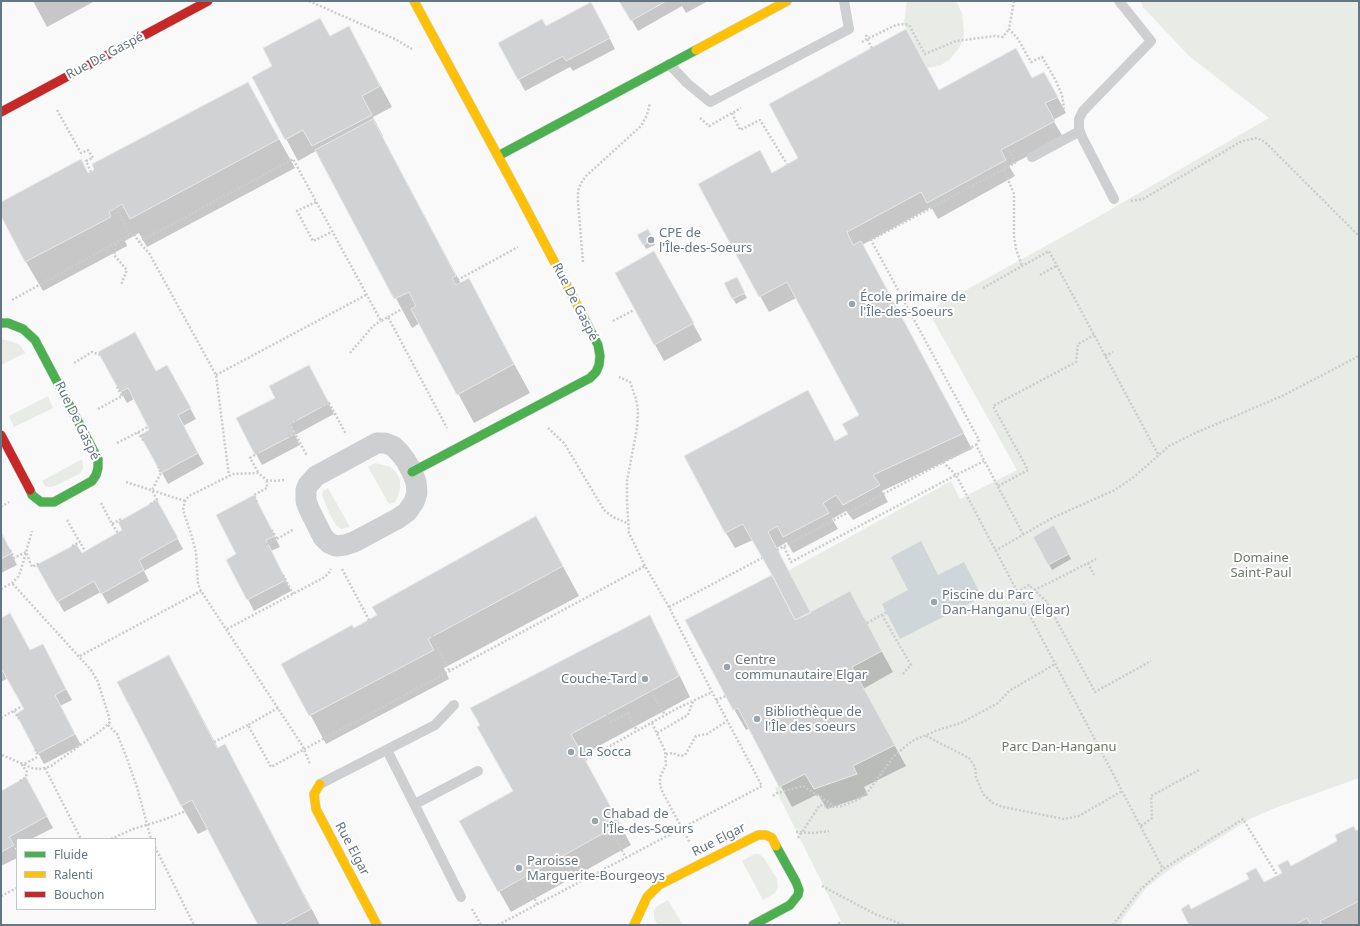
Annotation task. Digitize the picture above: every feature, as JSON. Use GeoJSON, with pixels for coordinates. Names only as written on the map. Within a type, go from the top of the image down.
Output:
{"type":"FeatureCollection","features":[{"type":"Feature","properties":{"kind":"street","name":"Rue De Gaspé"},"geometry":{"type":"LineString","coordinates":[[1,112],[208,1]]}},
{"type":"Feature","properties":{"kind":"street","name":"Rue De Gaspé"},"geometry":{"type":"LineString","coordinates":[[412,472],[590,378],[596,372],[599,365],[600,356],[598,345],[414,1]]}},
{"type":"Feature","properties":{"kind":"street"},"geometry":{"type":"LineString","coordinates":[[498,156],[787,1]]}},
{"type":"Feature","properties":{"kind":"street","name":"Rue De Gaspé"},"geometry":{"type":"LineString","coordinates":[[1,324],[8,323],[23,329],[35,340],[95,452],[98,459],[96,475],[92,481],[86,485],[54,502],[41,502],[32,495],[1,435]]}},
{"type":"Feature","properties":{"kind":"street"},"geometry":{"type":"LineString","coordinates":[[377,443],[385,443],[393,446],[400,453],[412,472],[416,482],[417,493],[414,502],[407,512],[397,519],[345,546],[336,546],[329,543],[324,537],[306,500],[306,490],[308,485],[316,476],[377,443]]}},
{"type":"Feature","properties":{"kind":"street","name":"Rue Elgar"},"geometry":{"type":"LineString","coordinates":[[320,784],[314,794],[316,809],[377,925]]}},
{"type":"Feature","properties":{"kind":"street","name":"Rue Elgar"},"geometry":{"type":"LineString","coordinates":[[634,925],[647,897],[659,885],[750,838],[758,835],[766,835],[772,838],[799,890],[798,895],[790,905],[753,925]]}},
{"type":"Feature","properties":{"kind":"lane"},"geometry":{"type":"LineString","coordinates":[[670,64],[687,83],[710,102],[848,29],[844,1]]}},
{"type":"Feature","properties":{"kind":"lane"},"geometry":{"type":"LineString","coordinates":[[1114,199],[1080,131],[1079,119],[1083,112],[1150,41],[1119,1]]}},
{"type":"Feature","properties":{"kind":"lane"},"geometry":{"type":"LineString","coordinates":[[1032,157],[1080,131]]}},
{"type":"Feature","properties":{"kind":"lane"},"geometry":{"type":"LineString","coordinates":[[320,784],[434,725],[454,705]]}},
{"type":"Feature","properties":{"kind":"lane"},"geometry":{"type":"LineString","coordinates":[[387,750],[465,900]]}},
{"type":"Feature","properties":{"kind":"lane"},"geometry":{"type":"LineString","coordinates":[[415,804],[478,772]]}},
{"type":"Feature","properties":{"kind":"path"},"geometry":{"type":"LineString","coordinates":[[309,1],[361,23],[413,49]]}},
{"type":"Feature","properties":{"kind":"path"},"geometry":{"type":"LineString","coordinates":[[872,48],[868,39],[896,25],[904,24],[909,25],[925,54],[956,41],[995,36],[1003,37],[1009,29],[1014,1]]}},
{"type":"Feature","properties":{"kind":"path"},"geometry":{"type":"LineString","coordinates":[[1009,29],[1018,39],[1031,62],[1042,57],[1055,79],[1062,95],[1064,108],[1063,112]]}},
{"type":"Feature","properties":{"kind":"path"},"geometry":{"type":"LineString","coordinates":[[583,265],[578,202],[578,191],[581,183],[586,176],[641,126],[647,115],[650,103]]}},
{"type":"Feature","properties":{"kind":"path"},"geometry":{"type":"LineString","coordinates":[[57,110],[81,153],[88,150],[93,158],[86,161],[91,172]]}},
{"type":"Feature","properties":{"kind":"path"},"geometry":{"type":"LineString","coordinates":[[732,113],[740,130],[760,120],[787,164]]}},
{"type":"Feature","properties":{"kind":"path"},"geometry":{"type":"LineString","coordinates":[[1114,199],[1132,201],[1143,199],[1242,141],[1257,138],[1265,142],[1359,236]]}},
{"type":"Feature","properties":{"kind":"path"},"geometry":{"type":"LineString","coordinates":[[777,550],[976,445],[979,440],[871,240],[1004,170],[1015,163],[1010,152],[1017,149]]}},
{"type":"Feature","properties":{"kind":"path"},"geometry":{"type":"LineString","coordinates":[[139,242],[293,159],[381,321]]}},
{"type":"Feature","properties":{"kind":"path"},"geometry":{"type":"LineString","coordinates":[[1004,170],[1014,194],[1014,236],[1016,249],[1022,266]]}},
{"type":"Feature","properties":{"kind":"path"},"geometry":{"type":"LineString","coordinates":[[316,202],[297,211],[313,241],[332,232]]}},
{"type":"Feature","properties":{"kind":"path"},"geometry":{"type":"LineString","coordinates":[[116,208],[130,235]]}},
{"type":"Feature","properties":{"kind":"path"},"geometry":{"type":"LineString","coordinates":[[8,304],[13,299],[25,292],[133,233],[149,253],[216,375],[229,476]]}},
{"type":"Feature","properties":{"kind":"path"},"geometry":{"type":"LineString","coordinates":[[116,243],[114,255],[127,270],[121,285]]}},
{"type":"Feature","properties":{"kind":"path"},"geometry":{"type":"LineString","coordinates":[[454,282],[518,247]]}},
{"type":"Feature","properties":{"kind":"path"},"geometry":{"type":"LineString","coordinates":[[983,288],[1049,251],[1159,456]]}},
{"type":"Feature","properties":{"kind":"path"},"geometry":{"type":"LineString","coordinates":[[1040,275],[1056,266]]}},
{"type":"Feature","properties":{"kind":"path"},"geometry":{"type":"LineString","coordinates":[[216,375],[366,294]]}},
{"type":"Feature","properties":{"kind":"path"},"geometry":{"type":"LineString","coordinates":[[350,353],[373,326],[414,302]]}},
{"type":"Feature","properties":{"kind":"path"},"geometry":{"type":"LineString","coordinates":[[613,321],[634,310]]}},
{"type":"Feature","properties":{"kind":"path"},"geometry":{"type":"LineString","coordinates":[[388,317],[450,434]]}},
{"type":"Feature","properties":{"kind":"path"},"geometry":{"type":"LineString","coordinates":[[998,486],[1028,470],[993,406],[1076,362],[1078,344],[1094,335]]}},
{"type":"Feature","properties":{"kind":"path"},"geometry":{"type":"LineString","coordinates":[[68,366],[92,352],[100,355]]}},
{"type":"Feature","properties":{"kind":"path"},"geometry":{"type":"LineString","coordinates":[[1105,356],[1112,352]]}},
{"type":"Feature","properties":{"kind":"path"},"geometry":{"type":"LineString","coordinates":[[995,550],[1052,518],[1115,490],[1134,477],[1169,446],[1193,434],[1282,396],[1359,356]]}},
{"type":"Feature","properties":{"kind":"path"},"geometry":{"type":"LineString","coordinates":[[498,925],[762,786],[629,533],[628,480],[637,428],[638,411],[636,399],[630,382]]}},
{"type":"Feature","properties":{"kind":"path"},"geometry":{"type":"LineString","coordinates":[[117,387],[122,396]]}},
{"type":"Feature","properties":{"kind":"path"},"geometry":{"type":"LineString","coordinates":[[93,412],[129,392]]}},
{"type":"Feature","properties":{"kind":"path"},"geometry":{"type":"LineString","coordinates":[[322,407],[329,403],[349,440]]}},
{"type":"Feature","properties":{"kind":"path"},"geometry":{"type":"LineString","coordinates":[[296,420],[290,424],[309,461]]}},
{"type":"Feature","properties":{"kind":"path"},"geometry":{"type":"LineString","coordinates":[[111,446],[148,427]]}},
{"type":"Feature","properties":{"kind":"path"},"geometry":{"type":"LineString","coordinates":[[548,427],[564,442],[604,510],[613,517],[628,523]]}},
{"type":"Feature","properties":{"kind":"path"},"geometry":{"type":"LineString","coordinates":[[138,432],[144,442]]}},
{"type":"Feature","properties":{"kind":"path"},"geometry":{"type":"LineString","coordinates":[[289,437],[295,434]]}},
{"type":"Feature","properties":{"kind":"path"},"geometry":{"type":"LineString","coordinates":[[976,445],[1023,534]]}},
{"type":"Feature","properties":{"kind":"path"},"geometry":{"type":"LineString","coordinates":[[259,452],[250,458],[258,473],[267,480],[284,480]]}},
{"type":"Feature","properties":{"kind":"path"},"geometry":{"type":"LineString","coordinates":[[784,547],[792,562],[984,461]]}},
{"type":"Feature","properties":{"kind":"path"},"geometry":{"type":"LineString","coordinates":[[943,462],[956,475],[1163,869]]}},
{"type":"Feature","properties":{"kind":"path"},"geometry":{"type":"LineString","coordinates":[[152,490],[161,473],[158,467]]}},
{"type":"Feature","properties":{"kind":"path"},"geometry":{"type":"LineString","coordinates":[[258,473],[233,474],[197,491],[185,500],[183,510],[196,552],[198,584],[201,591],[302,745],[309,763]]}},
{"type":"Feature","properties":{"kind":"path"},"geometry":{"type":"LineString","coordinates":[[257,502],[254,495],[266,488],[267,480]]}},
{"type":"Feature","properties":{"kind":"path"},"geometry":{"type":"LineString","coordinates":[[126,482],[185,500]]}},
{"type":"Feature","properties":{"kind":"path"},"geometry":{"type":"LineString","coordinates":[[150,504],[157,500],[152,490]]}},
{"type":"Feature","properties":{"kind":"path"},"geometry":{"type":"LineString","coordinates":[[99,500],[118,533]]}},
{"type":"Feature","properties":{"kind":"path"},"geometry":{"type":"LineString","coordinates":[[66,518],[85,551]]}},
{"type":"Feature","properties":{"kind":"path"},"geometry":{"type":"LineString","coordinates":[[112,524],[123,518]]}},
{"type":"Feature","properties":{"kind":"path"},"geometry":{"type":"LineString","coordinates":[[267,544],[299,526]]}},
{"type":"Feature","properties":{"kind":"path"},"geometry":{"type":"LineString","coordinates":[[272,530],[277,539]]}},
{"type":"Feature","properties":{"kind":"path"},"geometry":{"type":"LineString","coordinates":[[1,589],[12,583],[18,577],[32,531]]}},
{"type":"Feature","properties":{"kind":"path"},"geometry":{"type":"LineString","coordinates":[[72,546],[80,542]]}},
{"type":"Feature","properties":{"kind":"path"},"geometry":{"type":"LineString","coordinates":[[10,550],[14,558],[26,552]]}},
{"type":"Feature","properties":{"kind":"path"},"geometry":{"type":"LineString","coordinates":[[26,552],[32,567],[40,563]]}},
{"type":"Feature","properties":{"kind":"path"},"geometry":{"type":"LineString","coordinates":[[669,607],[762,558]]}},
{"type":"Feature","properties":{"kind":"path"},"geometry":{"type":"LineString","coordinates":[[1034,590],[1096,559]]}},
{"type":"Feature","properties":{"kind":"path"},"geometry":{"type":"LineString","coordinates":[[1088,563],[1094,575]]}},
{"type":"Feature","properties":{"kind":"path"},"geometry":{"type":"LineString","coordinates":[[248,725],[271,767],[645,566]]}},
{"type":"Feature","properties":{"kind":"path"},"geometry":{"type":"LineString","coordinates":[[341,567],[369,620]]}},
{"type":"Feature","properties":{"kind":"path"},"geometry":{"type":"LineString","coordinates":[[227,629],[328,574],[332,568]]}},
{"type":"Feature","properties":{"kind":"path"},"geometry":{"type":"LineString","coordinates":[[283,575],[293,594]]}},
{"type":"Feature","properties":{"kind":"path"},"geometry":{"type":"LineString","coordinates":[[2,755],[38,769],[51,766],[108,724],[109,717],[98,682],[91,670],[80,656],[12,583]]}},
{"type":"Feature","properties":{"kind":"path"},"geometry":{"type":"LineString","coordinates":[[1017,592],[1029,585],[1046,600],[1095,692],[1151,661]]}},
{"type":"Feature","properties":{"kind":"path"},"geometry":{"type":"LineString","coordinates":[[80,656],[201,591]]}},
{"type":"Feature","properties":{"kind":"path"},"geometry":{"type":"LineString","coordinates":[[867,623],[887,612]]}},
{"type":"Feature","properties":{"kind":"path"},"geometry":{"type":"LineString","coordinates":[[882,615],[911,665],[903,674]]}},
{"type":"Feature","properties":{"kind":"path"},"geometry":{"type":"LineString","coordinates":[[432,636],[449,670]]}},
{"type":"Feature","properties":{"kind":"path"},"geometry":{"type":"LineString","coordinates":[[796,841],[820,805],[830,807],[842,806],[857,800],[867,793],[894,756],[912,741],[960,723],[998,703],[1009,691],[1055,664]]}},
{"type":"Feature","properties":{"kind":"path"},"geometry":{"type":"LineString","coordinates":[[1,675],[6,675]]}},
{"type":"Feature","properties":{"kind":"path"},"geometry":{"type":"LineString","coordinates":[[652,691],[665,715]]}},
{"type":"Feature","properties":{"kind":"path"},"geometry":{"type":"LineString","coordinates":[[580,750],[585,760],[693,700],[712,692]]}},
{"type":"Feature","properties":{"kind":"path"},"geometry":{"type":"LineString","coordinates":[[716,700],[726,696]]}},
{"type":"Feature","properties":{"kind":"path"},"geometry":{"type":"LineString","coordinates":[[657,733],[688,714],[693,700]]}},
{"type":"Feature","properties":{"kind":"path"},"geometry":{"type":"LineString","coordinates":[[1,718],[22,706]]}},
{"type":"Feature","properties":{"kind":"path"},"geometry":{"type":"LineString","coordinates":[[214,742],[278,708]]}},
{"type":"Feature","properties":{"kind":"path"},"geometry":{"type":"LineString","coordinates":[[14,711],[19,719]]}},
{"type":"Feature","properties":{"kind":"path"},"geometry":{"type":"LineString","coordinates":[[607,714],[611,722],[628,714],[636,731]]}},
{"type":"Feature","properties":{"kind":"path"},"geometry":{"type":"LineString","coordinates":[[666,754],[673,753],[680,756],[685,755],[696,736],[707,734],[727,721]]}},
{"type":"Feature","properties":{"kind":"path"},"geometry":{"type":"LineString","coordinates":[[652,723],[666,754],[666,764],[660,777],[660,785],[682,828]]}},
{"type":"Feature","properties":{"kind":"path"},"geometry":{"type":"LineString","coordinates":[[108,724],[117,734],[126,756],[137,787],[151,838]]}},
{"type":"Feature","properties":{"kind":"path"},"geometry":{"type":"LineString","coordinates":[[925,735],[969,758],[975,763],[976,777],[983,794],[993,803],[1003,807],[1064,819],[1079,816],[1122,790]]}},
{"type":"Feature","properties":{"kind":"path"},"geometry":{"type":"LineString","coordinates":[[22,764],[36,758],[37,754],[35,750]]}},
{"type":"Feature","properties":{"kind":"path"},"geometry":{"type":"LineString","coordinates":[[20,781],[26,777],[26,772],[22,764]]}},
{"type":"Feature","properties":{"kind":"path"},"geometry":{"type":"LineString","coordinates":[[45,768],[81,838]]}},
{"type":"Feature","properties":{"kind":"path"},"geometry":{"type":"LineString","coordinates":[[1141,826],[1152,818],[1151,796],[1199,770]]}},
{"type":"Feature","properties":{"kind":"path"},"geometry":{"type":"LineString","coordinates":[[773,796],[777,793],[803,786],[835,806]]}},
{"type":"Feature","properties":{"kind":"path"},"geometry":{"type":"LineString","coordinates":[[113,838],[133,829],[196,807]]}},
{"type":"Feature","properties":{"kind":"path"},"geometry":{"type":"LineString","coordinates":[[1113,925],[1139,891],[1163,869],[1243,819],[1277,875]]}},
{"type":"Feature","properties":{"kind":"path"},"geometry":{"type":"LineString","coordinates":[[610,829],[626,858]]}},
{"type":"Feature","properties":{"kind":"path"},"geometry":{"type":"LineString","coordinates":[[792,831],[802,833],[829,831]]}},
{"type":"Feature","properties":{"kind":"path"},"geometry":{"type":"LineString","coordinates":[[156,849],[194,925]]}},
{"type":"Feature","properties":{"kind":"path"},"geometry":{"type":"LineString","coordinates":[[525,877],[537,904]]}},
{"type":"Feature","properties":{"kind":"path"},"geometry":{"type":"LineString","coordinates":[[820,885],[875,914],[904,925]]}},
{"type":"Feature","properties":{"kind":"path"},"geometry":{"type":"LineString","coordinates":[[1,896],[16,888]]}},
{"type":"Feature","properties":{"kind":"path"},"geometry":{"type":"LineString","coordinates":[[465,900],[481,925]]}},
{"type":"Feature","properties":{"kind":"green space"},"geometry":{"type":"Polygon","coordinates":[[[907,1],[955,1],[957,3],[962,13],[964,32],[963,40],[959,48],[950,59],[941,65],[927,68],[904,24],[907,1]]]}},
{"type":"Feature","properties":{"kind":"green space","name":"Parc Dan-Hanganu"},"geometry":{"type":"Polygon","coordinates":[[[1140,1],[1359,1],[1359,778],[1275,808],[1250,819],[1173,867],[1147,887],[1122,920],[1121,925],[843,925],[775,788],[805,774],[814,789],[857,774],[853,766],[894,745],[852,667],[882,650],[850,592],[811,613],[788,571],[951,481],[960,499],[1017,470],[928,311],[1089,222],[1269,118],[1189,56],[1143,7],[1140,1]]]}},
{"type":"Feature","properties":{"kind":"green space"},"geometry":{"type":"Polygon","coordinates":[[[1,339],[20,345],[25,353],[1,365],[1,339]]]}},
{"type":"Feature","properties":{"kind":"green space"},"geometry":{"type":"Polygon","coordinates":[[[48,396],[53,408],[14,427],[9,416],[48,396]]]}},
{"type":"Feature","properties":{"kind":"green space"},"geometry":{"type":"Polygon","coordinates":[[[82,459],[83,468],[81,473],[55,486],[45,486],[42,481],[82,459]]]}},
{"type":"Feature","properties":{"kind":"green space"},"geometry":{"type":"Polygon","coordinates":[[[375,463],[390,467],[396,472],[400,480],[400,489],[395,502],[389,504],[368,467],[375,463]]]}},
{"type":"Feature","properties":{"kind":"green space"},"geometry":{"type":"Polygon","coordinates":[[[328,488],[350,527],[341,529],[336,525],[331,517],[322,495],[323,491],[328,488]]]}},
{"type":"Feature","properties":{"kind":"green space"},"geometry":{"type":"Polygon","coordinates":[[[754,854],[759,854],[764,858],[777,879],[778,887],[775,893],[763,900],[742,861],[754,854]]]}},
{"type":"Feature","properties":{"kind":"green space"},"geometry":{"type":"Polygon","coordinates":[[[668,900],[683,925],[658,925],[654,918],[654,911],[656,907],[668,900]]]}},
{"type":"Feature","properties":{"kind":"shaded area"},"geometry":{"type":"Polygon","coordinates":[[[921,541],[938,575],[964,562],[982,597],[900,639],[882,604],[908,590],[891,557],[921,541]]]}},
{"type":"Feature","properties":{"kind":"building"},"geometry":{"type":"Polygon","coordinates":[[[619,1],[666,1],[631,21],[619,1]]]}},
{"type":"Feature","properties":{"kind":"building"},"geometry":{"type":"Polygon","coordinates":[[[591,2],[610,38],[566,61],[563,56],[518,80],[498,43],[542,19],[546,26],[591,2]]]}},
{"type":"Feature","properties":{"kind":"building"},"geometry":{"type":"Polygon","coordinates":[[[320,18],[330,36],[349,26],[380,86],[362,96],[372,115],[312,146],[303,130],[285,140],[252,77],[272,66],[263,48],[320,18]]]}},
{"type":"Feature","properties":{"kind":"building"},"geometry":{"type":"Polygon","coordinates":[[[906,29],[939,90],[1016,48],[1032,78],[1044,72],[1058,97],[1045,103],[1055,121],[1001,150],[1006,160],[927,203],[921,192],[847,232],[853,245],[861,241],[964,433],[873,475],[880,485],[843,505],[836,495],[823,503],[829,513],[783,537],[777,526],[768,532],[811,613],[795,620],[772,575],[743,524],[725,533],[684,456],[808,390],[835,441],[848,434],[842,424],[859,415],[787,282],[759,297],[698,184],[760,150],[772,173],[798,158],[769,104],[906,29]]]}},
{"type":"Feature","properties":{"kind":"building"},"geometry":{"type":"Polygon","coordinates":[[[248,82],[279,139],[130,219],[122,204],[109,212],[111,217],[25,262],[1,216],[1,202],[81,159],[88,173],[91,172],[94,170],[92,164],[248,82]]]}},
{"type":"Feature","properties":{"kind":"building"},"geometry":{"type":"Polygon","coordinates":[[[373,119],[456,276],[452,278],[454,282],[456,285],[469,278],[514,364],[457,395],[411,309],[416,306],[409,292],[394,299],[315,150],[373,119]]]}},
{"type":"Feature","properties":{"kind":"building"},"geometry":{"type":"Polygon","coordinates":[[[648,229],[653,239],[643,245],[637,235],[648,229]]]}},
{"type":"Feature","properties":{"kind":"building"},"geometry":{"type":"Polygon","coordinates":[[[654,251],[694,323],[654,345],[615,273],[654,251]]]}},
{"type":"Feature","properties":{"kind":"building"},"geometry":{"type":"Polygon","coordinates":[[[737,277],[745,293],[732,299],[724,283],[737,277]]]}},
{"type":"Feature","properties":{"kind":"building"},"geometry":{"type":"Polygon","coordinates":[[[135,332],[156,371],[167,365],[191,408],[178,415],[198,453],[161,473],[140,435],[149,430],[128,388],[120,392],[98,352],[135,332]]]}},
{"type":"Feature","properties":{"kind":"building"},"geometry":{"type":"Polygon","coordinates":[[[309,365],[329,403],[290,424],[295,434],[255,455],[236,418],[275,398],[269,386],[309,365]]]}},
{"type":"Feature","properties":{"kind":"building"},"geometry":{"type":"Polygon","coordinates":[[[254,495],[275,536],[266,540],[286,580],[247,600],[226,560],[236,554],[216,515],[254,495]]]}},
{"type":"Feature","properties":{"kind":"building"},"geometry":{"type":"Polygon","coordinates":[[[157,500],[178,538],[139,560],[144,570],[101,594],[94,581],[57,602],[36,565],[76,544],[82,553],[122,530],[118,522],[157,500]]]}},
{"type":"Feature","properties":{"kind":"building"},"geometry":{"type":"Polygon","coordinates":[[[536,516],[563,566],[428,639],[434,650],[309,716],[281,664],[352,625],[354,628],[377,615],[372,607],[536,516]]]}},
{"type":"Feature","properties":{"kind":"building"},"geometry":{"type":"Polygon","coordinates":[[[1054,525],[1069,554],[1048,565],[1033,537],[1054,525]]]}},
{"type":"Feature","properties":{"kind":"building"},"geometry":{"type":"Polygon","coordinates":[[[1,532],[12,553],[1,559],[1,532]]]}},
{"type":"Feature","properties":{"kind":"building"},"geometry":{"type":"Polygon","coordinates":[[[772,575],[795,620],[850,591],[882,651],[852,667],[895,745],[853,766],[857,774],[814,789],[805,774],[779,787],[738,708],[733,710],[685,620],[772,575]]]}},
{"type":"Feature","properties":{"kind":"building"},"geometry":{"type":"Polygon","coordinates":[[[10,613],[30,650],[43,644],[66,689],[55,695],[75,734],[37,754],[16,714],[24,709],[1,668],[1,618],[10,613]]]}},
{"type":"Feature","properties":{"kind":"building"},"geometry":{"type":"Polygon","coordinates":[[[650,615],[679,676],[571,734],[620,824],[498,892],[459,821],[513,791],[477,727],[480,725],[470,708],[650,615]]]}},
{"type":"Feature","properties":{"kind":"building"},"geometry":{"type":"Polygon","coordinates":[[[169,655],[217,748],[225,744],[311,909],[281,925],[258,925],[192,800],[181,806],[117,682],[169,655]]]}},
{"type":"Feature","properties":{"kind":"building"},"geometry":{"type":"Polygon","coordinates":[[[26,777],[47,816],[9,837],[14,845],[1,852],[1,791],[26,777]]]}},
{"type":"Feature","properties":{"kind":"building"},"geometry":{"type":"Polygon","coordinates":[[[1354,826],[1356,831],[1359,829],[1359,901],[1320,921],[1322,925],[1311,925],[1307,918],[1294,925],[1189,925],[1181,909],[1189,904],[1191,909],[1249,879],[1246,873],[1256,868],[1264,882],[1282,873],[1278,865],[1288,860],[1291,866],[1337,841],[1335,835],[1354,826]]]}},
{"type":"Feature","properties":{"kind":"traffic: fast"},"geometry":{"type":"LineString","coordinates":[[498,156],[696,50]]}},
{"type":"Feature","properties":{"kind":"traffic: fast"},"geometry":{"type":"LineString","coordinates":[[412,472],[590,378],[596,372],[599,365],[600,356],[598,345],[584,318]]}},
{"type":"Feature","properties":{"kind":"traffic: fast"},"geometry":{"type":"LineString","coordinates":[[1,323],[8,323],[23,329],[35,340],[98,459],[98,468],[92,481],[54,502],[41,502],[32,495],[30,490]]}},
{"type":"Feature","properties":{"kind":"traffic: fast"},"geometry":{"type":"LineString","coordinates":[[753,925],[790,905],[798,895],[799,890],[796,882],[776,846]]}},
{"type":"Feature","properties":{"kind":"traffic: slow"},"geometry":{"type":"LineString","coordinates":[[414,1],[584,318]]}},
{"type":"Feature","properties":{"kind":"traffic: slow"},"geometry":{"type":"LineString","coordinates":[[696,50],[787,1]]}},
{"type":"Feature","properties":{"kind":"traffic: slow"},"geometry":{"type":"LineString","coordinates":[[320,784],[314,794],[316,809],[377,925]]}},
{"type":"Feature","properties":{"kind":"traffic: slow"},"geometry":{"type":"LineString","coordinates":[[634,925],[647,897],[659,885],[758,835],[766,835],[772,838],[776,846]]}},
{"type":"Feature","properties":{"kind":"traffic: jam"},"geometry":{"type":"LineString","coordinates":[[1,112],[208,1]]}},
{"type":"Feature","properties":{"kind":"traffic: jam"},"geometry":{"type":"LineString","coordinates":[[1,435],[30,490]]}},
{"type":"Feature","properties":{"kind":"place","name":"CPE de l'Île-des-Soeurs"},"geometry":{"type":"Point","coordinates":[651,240]}},
{"type":"Feature","properties":{"kind":"place","name":"École primaire de l'Île-des-Soeurs"},"geometry":{"type":"Point","coordinates":[852,304]}},
{"type":"Feature","properties":{"kind":"place","name":"Piscine du Parc Dan-Hanganu (Elgar)"},"geometry":{"type":"Point","coordinates":[934,602]}},
{"type":"Feature","properties":{"kind":"place","name":"Centre communautaire Elgar"},"geometry":{"type":"Point","coordinates":[727,667]}},
{"type":"Feature","properties":{"kind":"place","name":"Couche-Tard"},"geometry":{"type":"Point","coordinates":[645,679]}},
{"type":"Feature","properties":{"kind":"place","name":"Bibliothèque de l'Île des soeurs"},"geometry":{"type":"Point","coordinates":[757,719]}},
{"type":"Feature","properties":{"kind":"place","name":"La Socca"},"geometry":{"type":"Point","coordinates":[571,752]}},
{"type":"Feature","properties":{"kind":"place","name":"Chabad de l'Île-des-Sœurs"},"geometry":{"type":"Point","coordinates":[595,821]}},
{"type":"Feature","properties":{"kind":"place","name":"Paroisse Marguerite-Bourgeoys"},"geometry":{"type":"Point","coordinates":[519,868]}},
{"type":"Feature","properties":{"kind":"park label","name":"Domaine Saint-Paul"},"geometry":{"type":"Point","coordinates":[1261,566]}}]}
